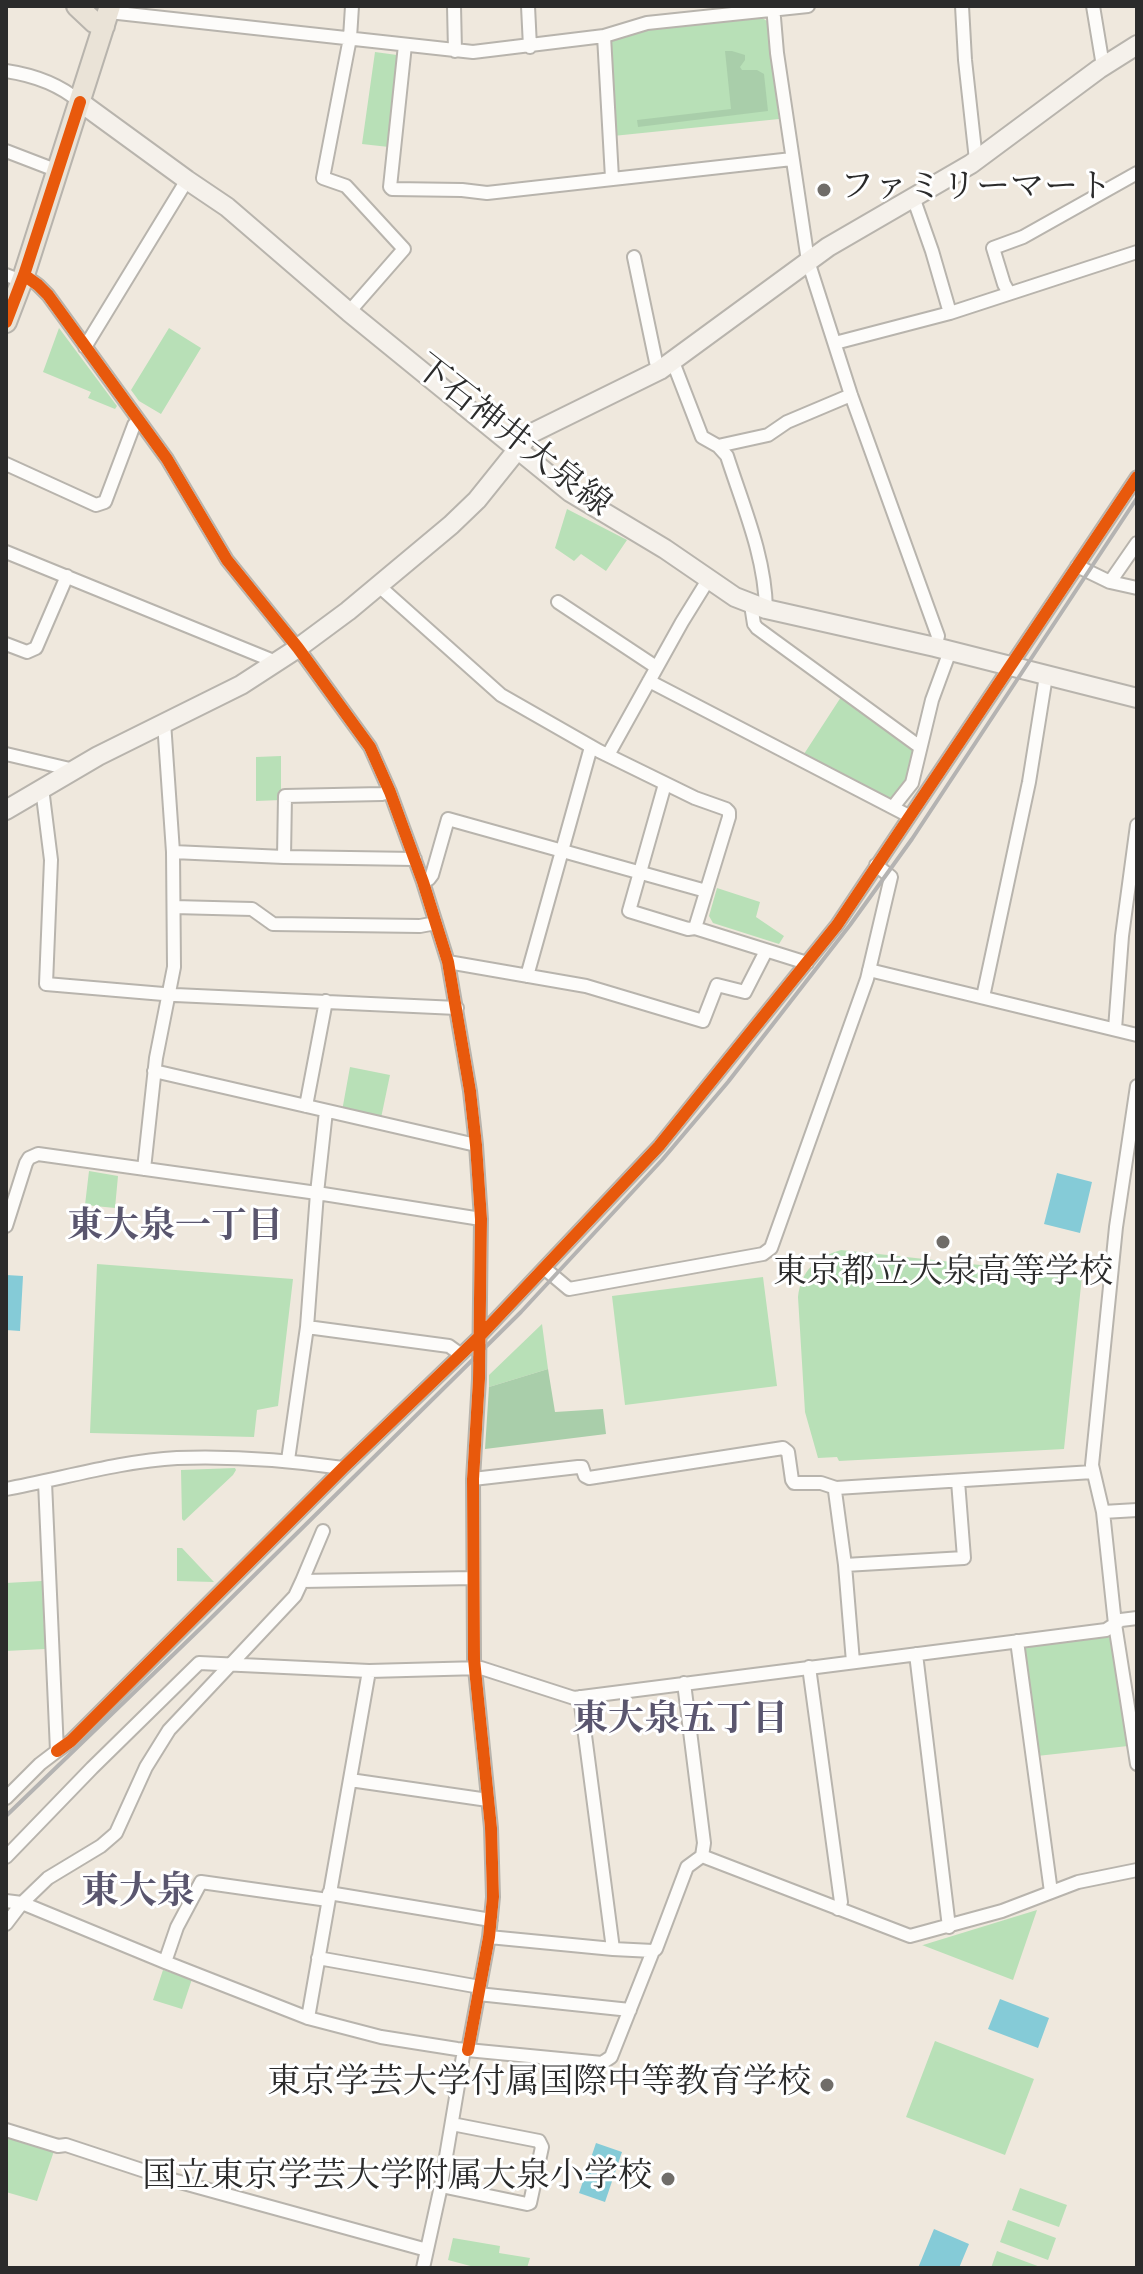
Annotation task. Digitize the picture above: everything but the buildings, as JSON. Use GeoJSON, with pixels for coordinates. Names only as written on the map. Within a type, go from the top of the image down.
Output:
{"type":"FeatureCollection","features":[{"type":"Feature","properties":{"kind":"main road"},"geometry":{"type":"LineString","coordinates":[[77,6],[94,22],[108,15]]}},
{"type":"Feature","properties":{"kind":"main road"},"geometry":{"type":"LineString","coordinates":[[6,322],[17,277],[58,171],[108,15]]}},
{"type":"Feature","properties":{"kind":"street"},"geometry":{"type":"LineString","coordinates":[[349,312],[404,249],[346,186],[323,178],[350,38],[352,6]]}},
{"type":"Feature","properties":{"kind":"street"},"geometry":{"type":"LineString","coordinates":[[454,6],[455,51]]}},
{"type":"Feature","properties":{"kind":"street"},"geometry":{"type":"LineString","coordinates":[[528,6],[530,47]]}},
{"type":"Feature","properties":{"kind":"street"},"geometry":{"type":"LineString","coordinates":[[108,15],[473,52],[604,36],[647,23],[773,7],[808,6]]}},
{"type":"Feature","properties":{"kind":"street"},"geometry":{"type":"LineString","coordinates":[[962,6],[976,160]]}},
{"type":"Feature","properties":{"kind":"street"},"geometry":{"type":"LineString","coordinates":[[1093,6],[1103,66]]}},
{"type":"Feature","properties":{"kind":"street"},"geometry":{"type":"LineString","coordinates":[[773,7],[808,261],[851,395],[942,649],[912,783],[893,807]]}},
{"type":"Feature","properties":{"kind":"street"},"geometry":{"type":"LineString","coordinates":[[604,36],[612,178]]}},
{"type":"Feature","properties":{"kind":"street"},"geometry":{"type":"LineString","coordinates":[[405,45],[392,189],[487,193],[792,159]]}},
{"type":"Feature","properties":{"kind":"street"},"geometry":{"type":"LineString","coordinates":[[6,810],[164,722],[241,685],[298,648],[379,586],[451,525],[477,500],[530,434],[666,366],[808,261],[976,160],[1103,66],[1137,45]]}},
{"type":"Feature","properties":{"kind":"street"},"geometry":{"type":"LineString","coordinates":[[6,71],[30,75],[80,102]]}},
{"type":"Feature","properties":{"kind":"street","name":"下石神井大泉線"},"geometry":{"type":"LineString","coordinates":[[80,102],[227,207],[349,312],[570,492],[665,549],[708,580],[758,607],[1137,698]]}},
{"type":"Feature","properties":{"kind":"street"},"geometry":{"type":"LineString","coordinates":[[6,151],[58,171]]}},
{"type":"Feature","properties":{"kind":"street"},"geometry":{"type":"LineString","coordinates":[[1009,293],[993,248],[1023,237],[1137,173]]}},
{"type":"Feature","properties":{"kind":"street"},"geometry":{"type":"LineString","coordinates":[[85,347],[187,180]]}},
{"type":"Feature","properties":{"kind":"street"},"geometry":{"type":"LineString","coordinates":[[913,197],[950,313]]}},
{"type":"Feature","properties":{"kind":"street"},"geometry":{"type":"LineString","coordinates":[[835,343],[950,313],[1137,252]]}},
{"type":"Feature","properties":{"kind":"street"},"geometry":{"type":"LineString","coordinates":[[634,257],[656,362],[666,366],[702,437],[718,446],[727,456],[754,537],[765,582],[754,624],[920,747]]}},
{"type":"Feature","properties":{"kind":"street"},"geometry":{"type":"LineString","coordinates":[[17,277],[38,285],[48,295],[167,459],[227,560],[298,648],[370,747],[415,859],[448,962],[476,1145],[481,1219],[479,1379],[473,1479],[474,1669],[488,1800],[493,1897],[489,1937],[423,2268]]}},
{"type":"Feature","properties":{"kind":"street"},"geometry":{"type":"LineString","coordinates":[[718,446],[768,435],[787,422],[851,395]]}},
{"type":"Feature","properties":{"kind":"street"},"geometry":{"type":"LineString","coordinates":[[6,464],[101,505],[105,502],[138,421]]}},
{"type":"Feature","properties":{"kind":"street"},"geometry":{"type":"LineString","coordinates":[[6,1798],[40,1764],[71,1741],[343,1468],[479,1337],[659,1146],[837,925],[1137,477]]}},
{"type":"Feature","properties":{"kind":"street"},"geometry":{"type":"LineString","coordinates":[[1110,582],[1137,543]]}},
{"type":"Feature","properties":{"kind":"street"},"geometry":{"type":"LineString","coordinates":[[6,552],[276,662]]}},
{"type":"Feature","properties":{"kind":"street"},"geometry":{"type":"LineString","coordinates":[[1077,566],[1110,582],[1137,588]]}},
{"type":"Feature","properties":{"kind":"street"},"geometry":{"type":"LineString","coordinates":[[6,644],[27,652],[36,648],[67,576]]}},
{"type":"Feature","properties":{"kind":"street"},"geometry":{"type":"LineString","coordinates":[[608,755],[708,580]]}},
{"type":"Feature","properties":{"kind":"street"},"geometry":{"type":"LineString","coordinates":[[379,586],[501,695],[591,747],[729,812],[695,928]]}},
{"type":"Feature","properties":{"kind":"street"},"geometry":{"type":"LineString","coordinates":[[558,602],[656,667]]}},
{"type":"Feature","properties":{"kind":"street"},"geometry":{"type":"LineString","coordinates":[[983,997],[1020,827],[1046,676]]}},
{"type":"Feature","properties":{"kind":"street"},"geometry":{"type":"LineString","coordinates":[[649,681],[909,816]]}},
{"type":"Feature","properties":{"kind":"street"},"geometry":{"type":"LineString","coordinates":[[144,1169],[154,1071],[174,967],[173,852],[164,722]]}},
{"type":"Feature","properties":{"kind":"street"},"geometry":{"type":"LineString","coordinates":[[527,976],[591,747]]}},
{"type":"Feature","properties":{"kind":"street"},"geometry":{"type":"LineString","coordinates":[[6,754],[74,770]]}},
{"type":"Feature","properties":{"kind":"street"},"geometry":{"type":"LineString","coordinates":[[665,784],[629,911],[807,963]]}},
{"type":"Feature","properties":{"kind":"street"},"geometry":{"type":"LineString","coordinates":[[42,788],[51,860],[46,984],[168,994],[457,1008]]}},
{"type":"Feature","properties":{"kind":"street"},"geometry":{"type":"LineString","coordinates":[[284,857],[285,796],[390,792]]}},
{"type":"Feature","properties":{"kind":"street"},"geometry":{"type":"LineString","coordinates":[[423,882],[432,875],[448,819],[706,891]]}},
{"type":"Feature","properties":{"kind":"street"},"geometry":{"type":"LineString","coordinates":[[1115,1029],[1122,936],[1137,825]]}},
{"type":"Feature","properties":{"kind":"street"},"geometry":{"type":"LineString","coordinates":[[173,852],[415,859]]}},
{"type":"Feature","properties":{"kind":"street"},"geometry":{"type":"LineString","coordinates":[[544,1268],[569,1289],[763,1254],[771,1248],[869,970],[891,877],[876,865]]}},
{"type":"Feature","properties":{"kind":"street"},"geometry":{"type":"LineString","coordinates":[[174,907],[252,909],[273,924],[420,926],[436,923]]}},
{"type":"Feature","properties":{"kind":"street"},"geometry":{"type":"LineString","coordinates":[[448,962],[611,992],[703,1021],[717,985],[745,992],[766,951]]}},
{"type":"Feature","properties":{"kind":"street"},"geometry":{"type":"LineString","coordinates":[[869,970],[1137,1035]]}},
{"type":"Feature","properties":{"kind":"street"},"geometry":{"type":"LineString","coordinates":[[306,1106],[326,1001]]}},
{"type":"Feature","properties":{"kind":"street"},"geometry":{"type":"LineString","coordinates":[[154,1071],[476,1145]]}},
{"type":"Feature","properties":{"kind":"street"},"geometry":{"type":"LineString","coordinates":[[1137,1086],[1116,1227],[1093,1472],[1103,1512],[1115,1624],[1132,1707],[1137,1764]]}},
{"type":"Feature","properties":{"kind":"street"},"geometry":{"type":"LineString","coordinates":[[288,1460],[307,1327],[326,1111]]}},
{"type":"Feature","properties":{"kind":"street"},"geometry":{"type":"LineString","coordinates":[[6,1226],[26,1163],[34,1155],[317,1193],[481,1219]]}},
{"type":"Feature","properties":{"kind":"street"},"geometry":{"type":"LineString","coordinates":[[307,1327],[449,1346],[460,1354]]}},
{"type":"Feature","properties":{"kind":"street"},"geometry":{"type":"LineString","coordinates":[[473,1479],[578,1467],[582,1467],[589,1478],[783,1448],[788,1452],[794,1483],[821,1483],[836,1488],[1093,1472]]}},
{"type":"Feature","properties":{"kind":"street"},"geometry":{"type":"LineString","coordinates":[[6,1489],[175,1458],[288,1460],[343,1468]]}},
{"type":"Feature","properties":{"kind":"street"},"geometry":{"type":"LineString","coordinates":[[845,1565],[964,1558],[958,1481]]}},
{"type":"Feature","properties":{"kind":"street"},"geometry":{"type":"LineString","coordinates":[[45,1482],[57,1751]]}},
{"type":"Feature","properties":{"kind":"street"},"geometry":{"type":"LineString","coordinates":[[836,1488],[853,1662]]}},
{"type":"Feature","properties":{"kind":"street"},"geometry":{"type":"LineString","coordinates":[[1103,1512],[1137,1510]]}},
{"type":"Feature","properties":{"kind":"street"},"geometry":{"type":"LineString","coordinates":[[6,1924],[48,1878],[101,1846],[116,1833],[146,1767],[169,1730],[295,1596],[323,1531]]}},
{"type":"Feature","properties":{"kind":"street"},"geometry":{"type":"LineString","coordinates":[[302,1581],[473,1578]]}},
{"type":"Feature","properties":{"kind":"street"},"geometry":{"type":"LineString","coordinates":[[6,1857],[196,1665],[203,1662],[369,1671],[481,1668],[574,1698],[1106,1630],[1121,1620],[1137,1618]]}},
{"type":"Feature","properties":{"kind":"street"},"geometry":{"type":"LineString","coordinates":[[1017,1641],[1051,1892]]}},
{"type":"Feature","properties":{"kind":"street"},"geometry":{"type":"LineString","coordinates":[[916,1654],[949,1927]]}},
{"type":"Feature","properties":{"kind":"street"},"geometry":{"type":"LineString","coordinates":[[809,1667],[841,1902],[838,1909]]}},
{"type":"Feature","properties":{"kind":"street"},"geometry":{"type":"LineString","coordinates":[[308,2018],[369,1671]]}},
{"type":"Feature","properties":{"kind":"street"},"geometry":{"type":"LineString","coordinates":[[6,1901],[22,1903],[308,2018],[381,2037],[466,2050],[602,2063],[611,2057],[687,1867],[702,1856],[704,1843],[684,1683]]}},
{"type":"Feature","properties":{"kind":"street"},"geometry":{"type":"LineString","coordinates":[[580,1697],[613,1949]]}},
{"type":"Feature","properties":{"kind":"street"},"geometry":{"type":"LineString","coordinates":[[350,1780],[488,1800]]}},
{"type":"Feature","properties":{"kind":"street"},"geometry":{"type":"LineString","coordinates":[[702,1856],[910,1936],[1002,1911],[1078,1882],[1137,1870]]}},
{"type":"Feature","properties":{"kind":"street"},"geometry":{"type":"LineString","coordinates":[[165,1962],[177,1927],[201,1882],[328,1896],[491,1920]]}},
{"type":"Feature","properties":{"kind":"street"},"geometry":{"type":"LineString","coordinates":[[489,1937],[653,1951]]}},
{"type":"Feature","properties":{"kind":"street"},"geometry":{"type":"LineString","coordinates":[[318,1958],[479,1990],[630,2010]]}},
{"type":"Feature","properties":{"kind":"street"},"geometry":{"type":"LineString","coordinates":[[441,2186],[530,2203],[542,2147],[539,2141],[452,2124]]}},
{"type":"Feature","properties":{"kind":"street"},"geometry":{"type":"LineString","coordinates":[[6,2130],[58,2146],[66,2145],[169,2179],[427,2250]]}},
{"type":"Feature","properties":{"kind":"green space"},"geometry":{"type":"Polygon","coordinates":[[[759,16],[767,21],[779,119],[613,136],[609,39],[648,27],[759,16]]]}},
{"type":"Feature","properties":{"kind":"green space"},"geometry":{"type":"Polygon","coordinates":[[[725,51],[745,55],[740,67],[742,70],[757,70],[764,74],[768,111],[638,127],[637,120],[731,109],[725,51]]]}},
{"type":"Feature","properties":{"kind":"green space"},"geometry":{"type":"Polygon","coordinates":[[[375,52],[397,55],[399,58],[389,147],[362,144],[375,52]]]}},
{"type":"Feature","properties":{"kind":"green space"},"geometry":{"type":"Polygon","coordinates":[[[59,328],[117,406],[115,409],[88,398],[91,392],[43,372],[59,328]]]}},
{"type":"Feature","properties":{"kind":"green space"},"geometry":{"type":"Polygon","coordinates":[[[169,328],[201,348],[161,414],[139,401],[131,390],[169,328]]]}},
{"type":"Feature","properties":{"kind":"green space"},"geometry":{"type":"Polygon","coordinates":[[[567,509],[627,540],[606,571],[581,554],[574,561],[555,548],[567,509]]]}},
{"type":"Feature","properties":{"kind":"green space"},"geometry":{"type":"Polygon","coordinates":[[[841,697],[913,749],[907,780],[894,798],[804,754],[841,697]]]}},
{"type":"Feature","properties":{"kind":"green space"},"geometry":{"type":"Polygon","coordinates":[[[281,756],[281,800],[256,801],[256,757],[281,756]]]}},
{"type":"Feature","properties":{"kind":"green space"},"geometry":{"type":"Polygon","coordinates":[[[717,888],[760,902],[756,917],[784,936],[779,944],[713,923],[709,916],[717,888]]]}},
{"type":"Feature","properties":{"kind":"green space"},"geometry":{"type":"Polygon","coordinates":[[[350,1067],[390,1075],[381,1118],[342,1111],[350,1067]]]}},
{"type":"Feature","properties":{"kind":"green space"},"geometry":{"type":"Polygon","coordinates":[[[89,1171],[118,1176],[115,1208],[85,1205],[89,1171]]]}},
{"type":"Feature","properties":{"kind":"green space"},"geometry":{"type":"Polygon","coordinates":[[[841,1250],[1082,1276],[1064,1449],[839,1461],[837,1457],[818,1458],[805,1412],[798,1297],[802,1280],[811,1266],[841,1250]]]}},
{"type":"Feature","properties":{"kind":"green space"},"geometry":{"type":"Polygon","coordinates":[[[97,1264],[293,1279],[278,1406],[257,1410],[254,1437],[90,1433],[97,1264]]]}},
{"type":"Feature","properties":{"kind":"green space"},"geometry":{"type":"Polygon","coordinates":[[[763,1277],[777,1386],[625,1405],[612,1296],[763,1277]]]}},
{"type":"Feature","properties":{"kind":"green space"},"geometry":{"type":"Polygon","coordinates":[[[542,1324],[548,1369],[489,1387],[489,1375],[542,1324]]]}},
{"type":"Feature","properties":{"kind":"green space"},"geometry":{"type":"Polygon","coordinates":[[[548,1369],[555,1412],[603,1409],[606,1434],[485,1449],[489,1387],[548,1369]]]}},
{"type":"Feature","properties":{"kind":"green space"},"geometry":{"type":"Polygon","coordinates":[[[235,1468],[233,1475],[184,1521],[182,1519],[181,1470],[235,1468]]]}},
{"type":"Feature","properties":{"kind":"green space"},"geometry":{"type":"Polygon","coordinates":[[[177,1548],[182,1548],[214,1582],[177,1581],[177,1548]]]}},
{"type":"Feature","properties":{"kind":"green space"},"geometry":{"type":"Polygon","coordinates":[[[42,1581],[45,1649],[6,1651],[6,1583],[42,1581]]]}},
{"type":"Feature","properties":{"kind":"green space"},"geometry":{"type":"Polygon","coordinates":[[[1112,1634],[1128,1746],[1037,1756],[1023,1646],[1026,1643],[1112,1634]]]}},
{"type":"Feature","properties":{"kind":"green space"},"geometry":{"type":"Polygon","coordinates":[[[1037,1910],[1013,1980],[922,1945],[923,1945],[1037,1910]]]}},
{"type":"Feature","properties":{"kind":"green space"},"geometry":{"type":"Polygon","coordinates":[[[163,1970],[192,1979],[182,2009],[153,2000],[163,1970]]]}},
{"type":"Feature","properties":{"kind":"green space"},"geometry":{"type":"Polygon","coordinates":[[[935,2041],[1034,2079],[1005,2155],[906,2117],[935,2041]]]}},
{"type":"Feature","properties":{"kind":"green space"},"geometry":{"type":"Polygon","coordinates":[[[6,2136],[54,2151],[37,2201],[6,2192],[6,2136]]]}},
{"type":"Feature","properties":{"kind":"green space"},"geometry":{"type":"Polygon","coordinates":[[[1020,2188],[1067,2205],[1059,2227],[1012,2210],[1020,2188]]]}},
{"type":"Feature","properties":{"kind":"green space"},"geometry":{"type":"Polygon","coordinates":[[[1008,2220],[1056,2238],[1048,2260],[1000,2242],[1008,2220]]]}},
{"type":"Feature","properties":{"kind":"green space"},"geometry":{"type":"Polygon","coordinates":[[[453,2238],[500,2246],[499,2253],[530,2258],[527,2268],[478,2268],[448,2260],[453,2238]]]}},
{"type":"Feature","properties":{"kind":"green space"},"geometry":{"type":"Polygon","coordinates":[[[997,2251],[1043,2268],[991,2268],[997,2251]]]}},
{"type":"Feature","properties":{"kind":"water"},"geometry":{"type":"Polygon","coordinates":[[[1057,1173],[1092,1182],[1080,1233],[1044,1224],[1057,1173]]]}},
{"type":"Feature","properties":{"kind":"water"},"geometry":{"type":"Polygon","coordinates":[[[6,1275],[23,1276],[20,1331],[6,1330],[6,1275]]]}},
{"type":"Feature","properties":{"kind":"water"},"geometry":{"type":"Polygon","coordinates":[[[1000,1999],[1049,2018],[1038,2048],[988,2029],[1000,1999]]]}},
{"type":"Feature","properties":{"kind":"water"},"geometry":{"type":"Polygon","coordinates":[[[596,2143],[622,2152],[605,2202],[579,2193],[596,2143]]]}},
{"type":"Feature","properties":{"kind":"water"},"geometry":{"type":"Polygon","coordinates":[[[934,2229],[969,2244],[959,2268],[918,2268],[934,2229]]]}},
{"type":"Feature","properties":{"kind":"railway"},"geometry":{"type":"LineString","coordinates":[[6,1816],[521,1312],[662,1160],[728,1082],[850,925],[912,839],[1137,498]]}},
{"type":"Feature","properties":{"kind":"cycle path"},"geometry":{"type":"LineString","coordinates":[[6,322],[80,102]]}},
{"type":"Feature","properties":{"kind":"cycle path"},"geometry":{"type":"LineString","coordinates":[[24,275],[48,295],[167,459],[227,560],[298,648],[370,747],[423,882],[448,962],[470,1091],[481,1219],[479,1379],[473,1479],[474,1659],[491,1828],[493,1897],[489,1937],[468,2050]]}},
{"type":"Feature","properties":{"kind":"cycle path"},"geometry":{"type":"LineString","coordinates":[[57,1751],[71,1741],[343,1468],[479,1337],[659,1146],[837,925],[1137,477]]}},
{"type":"Feature","properties":{"kind":"place","name":"ファミリーマート"},"geometry":{"type":"Point","coordinates":[824,190]}},
{"type":"Feature","properties":{"kind":"place","name":"東京都立大泉高等学校"},"geometry":{"type":"Point","coordinates":[943,1242]}},
{"type":"Feature","properties":{"kind":"place","name":"東京学芸大学付属国際中等教育学校"},"geometry":{"type":"Point","coordinates":[827,2085]}},
{"type":"Feature","properties":{"kind":"place","name":"国立東京学芸大学附属大泉小学校"},"geometry":{"type":"Point","coordinates":[668,2179]}},
{"type":"Feature","properties":{"kind":"district","name":"東大泉一丁目"},"geometry":{"type":"Point","coordinates":[175,1230]}},
{"type":"Feature","properties":{"kind":"district","name":"東大泉五丁目"},"geometry":{"type":"Point","coordinates":[680,1723]}},
{"type":"Feature","properties":{"kind":"district","name":"東大泉"},"geometry":{"type":"Point","coordinates":[138,1895]}}]}
